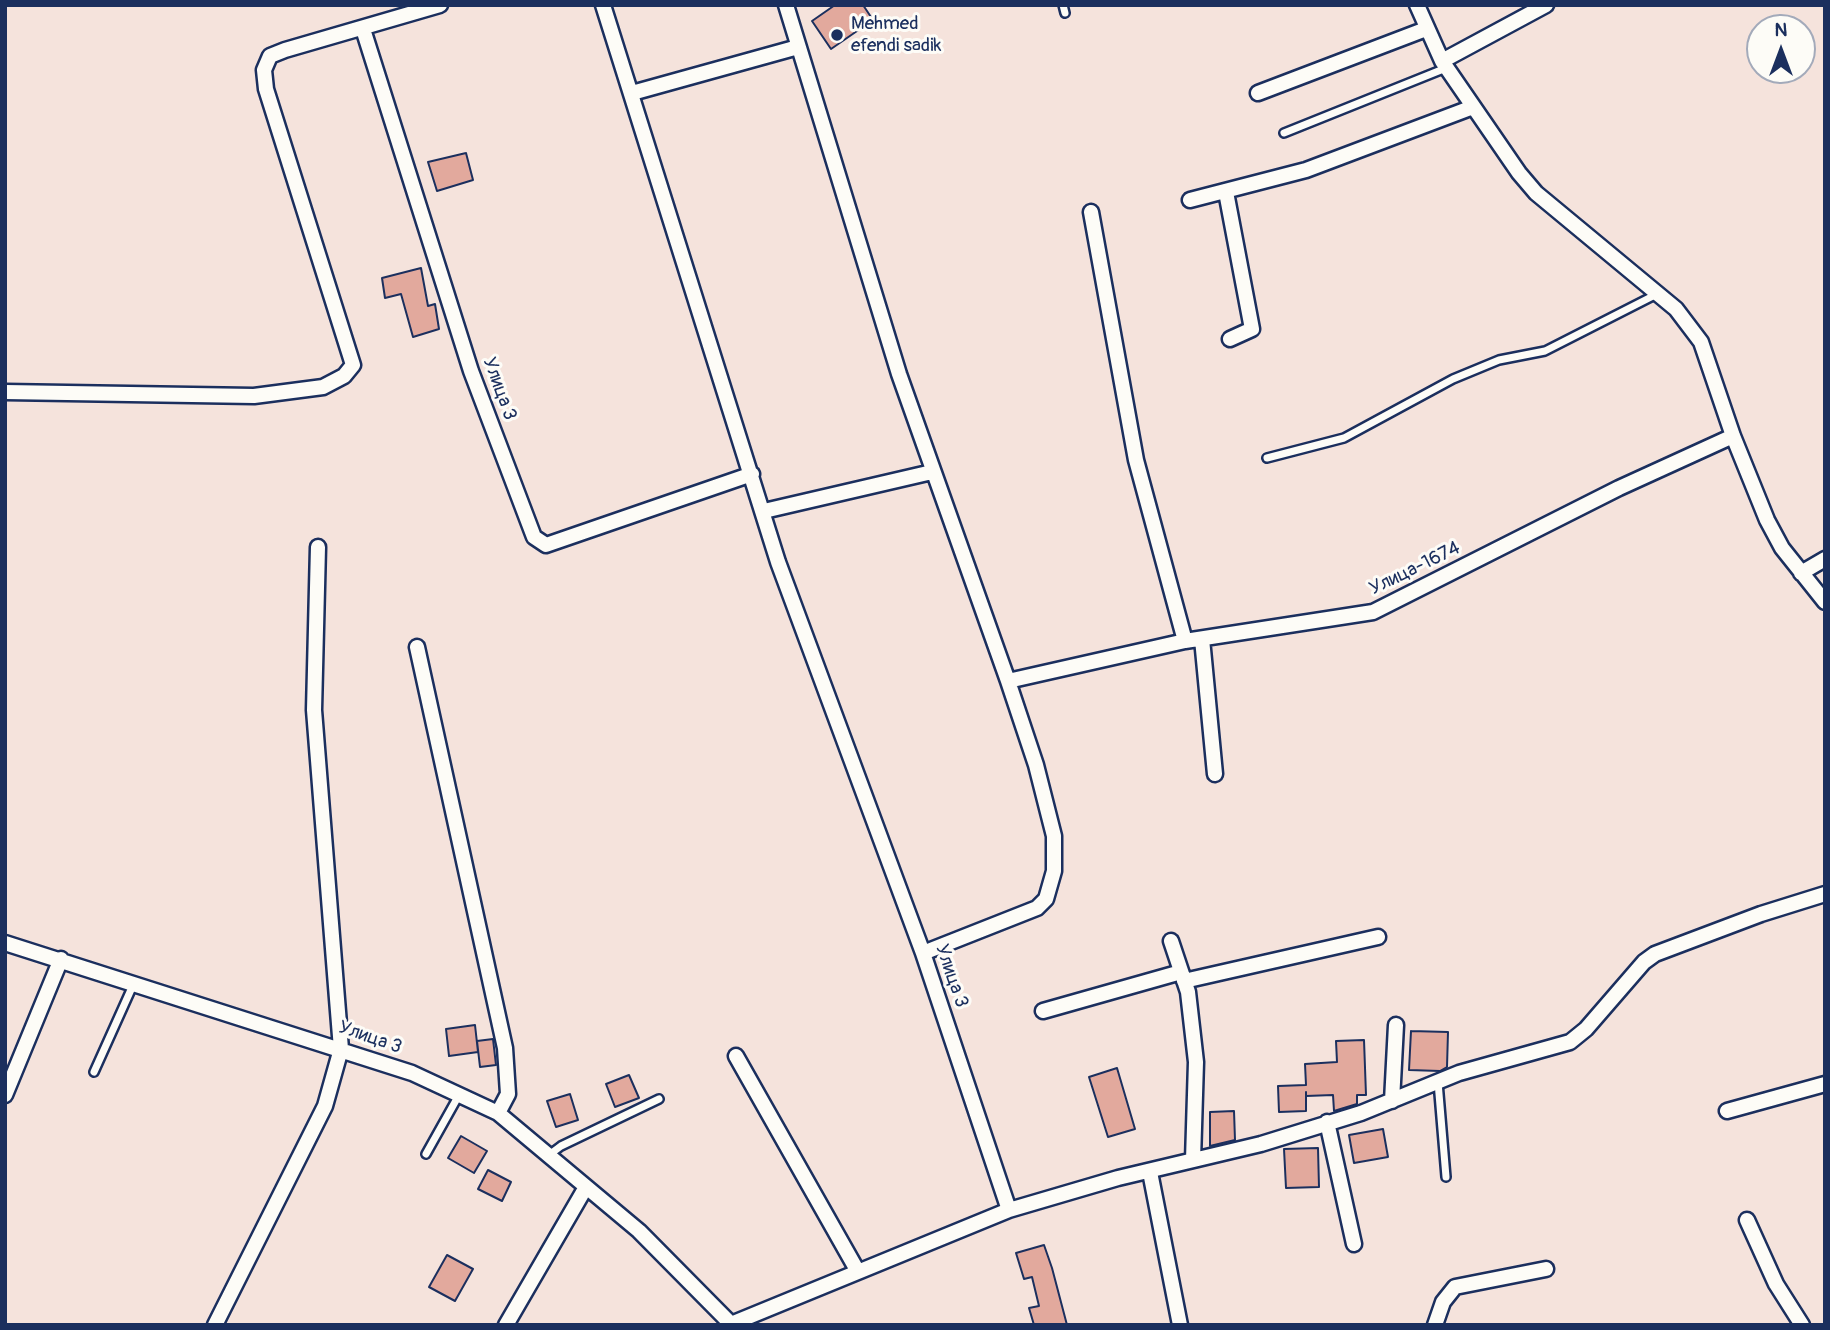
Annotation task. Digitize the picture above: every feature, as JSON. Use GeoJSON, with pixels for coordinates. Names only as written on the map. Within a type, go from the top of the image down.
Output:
{"type":"FeatureCollection","features":[{"type":"Feature","properties":{"kind":"street"},"geometry":{"type":"LineString","coordinates":[[5,392],[254,396],[323,387],[344,376],[353,365],[265,89],[264,70],[270,56],[440,5]]}},
{"type":"Feature","properties":{"kind":"street","name":"Улица 3"},"geometry":{"type":"LineString","coordinates":[[5,943],[412,1073],[498,1113],[639,1231],[731,1324],[857,1270],[1009,1210],[923,953],[778,562],[603,5]]}},
{"type":"Feature","properties":{"kind":"street"},"geometry":{"type":"LineString","coordinates":[[786,5],[839,188],[932,472],[1008,681],[1049,816],[1056,854],[1046,899],[1027,914],[923,953]]}},
{"type":"Feature","properties":{"kind":"street"},"geometry":{"type":"LineString","coordinates":[[1417,5],[1444,64],[1536,193],[1676,309],[1701,342],[1733,436],[1767,520],[1782,548],[1825,602]]}},
{"type":"Feature","properties":{"kind":"street"},"geometry":{"type":"LineString","coordinates":[[1444,64],[1546,5]]}},
{"type":"Feature","properties":{"kind":"street","name":"Улица 3"},"geometry":{"type":"LineString","coordinates":[[363,29],[471,371],[534,537],[546,545],[752,474]]}},
{"type":"Feature","properties":{"kind":"street"},"geometry":{"type":"LineString","coordinates":[[1258,93],[1426,29]]}},
{"type":"Feature","properties":{"kind":"street"},"geometry":{"type":"LineString","coordinates":[[632,93],[798,47]]}},
{"type":"Feature","properties":{"kind":"street"},"geometry":{"type":"LineString","coordinates":[[1190,200],[1306,170],[1473,107]]}},
{"type":"Feature","properties":{"kind":"street"},"geometry":{"type":"LineString","coordinates":[[1226,192],[1252,329],[1230,339]]}},
{"type":"Feature","properties":{"kind":"street"},"geometry":{"type":"LineString","coordinates":[[1091,212],[1134,449],[1185,641]]}},
{"type":"Feature","properties":{"kind":"street","name":"Улица-1674"},"geometry":{"type":"LineString","coordinates":[[1008,681],[1185,641],[1373,612],[1619,488],[1733,436]]}},
{"type":"Feature","properties":{"kind":"street"},"geometry":{"type":"LineString","coordinates":[[764,511],[932,472]]}},
{"type":"Feature","properties":{"kind":"street"},"geometry":{"type":"LineString","coordinates":[[216,1324],[325,1106],[341,1049],[314,710],[318,547]]}},
{"type":"Feature","properties":{"kind":"street"},"geometry":{"type":"LineString","coordinates":[[1801,573],[1825,559]]}},
{"type":"Feature","properties":{"kind":"street"},"geometry":{"type":"LineString","coordinates":[[1202,639],[1214,774]]}},
{"type":"Feature","properties":{"kind":"street"},"geometry":{"type":"LineString","coordinates":[[417,647],[505,1048],[508,1094],[498,1113]]}},
{"type":"Feature","properties":{"kind":"street"},"geometry":{"type":"LineString","coordinates":[[1009,1210],[1261,1144],[1392,1101],[1438,1081],[1570,1042],[1586,1029],[1639,968],[1655,954],[1761,914],[1825,894]]}},
{"type":"Feature","properties":{"kind":"street"},"geometry":{"type":"LineString","coordinates":[[1043,1012],[1183,976],[1377,937]]}},
{"type":"Feature","properties":{"kind":"street"},"geometry":{"type":"LineString","coordinates":[[1171,941],[1183,976],[1196,1062],[1193,1160]]}},
{"type":"Feature","properties":{"kind":"street"},"geometry":{"type":"LineString","coordinates":[[5,1095],[61,959]]}},
{"type":"Feature","properties":{"kind":"street"},"geometry":{"type":"LineString","coordinates":[[1392,1101],[1396,1025]]}},
{"type":"Feature","properties":{"kind":"street"},"geometry":{"type":"LineString","coordinates":[[736,1056],[857,1270]]}},
{"type":"Feature","properties":{"kind":"street"},"geometry":{"type":"LineString","coordinates":[[1727,1111],[1825,1084]]}},
{"type":"Feature","properties":{"kind":"street"},"geometry":{"type":"LineString","coordinates":[[1327,1122],[1354,1244]]}},
{"type":"Feature","properties":{"kind":"street"},"geometry":{"type":"LineString","coordinates":[[1150,1172],[1180,1325]]}},
{"type":"Feature","properties":{"kind":"street"},"geometry":{"type":"LineString","coordinates":[[506,1325],[586,1187]]}},
{"type":"Feature","properties":{"kind":"street"},"geometry":{"type":"LineString","coordinates":[[1747,1220],[1776,1284],[1802,1325]]}},
{"type":"Feature","properties":{"kind":"street"},"geometry":{"type":"LineString","coordinates":[[1435,1325],[1443,1303],[1455,1287],[1546,1269]]}},
{"type":"Feature","properties":{"kind":"lane"},"geometry":{"type":"LineString","coordinates":[[1284,133],[1444,64]]}},
{"type":"Feature","properties":{"kind":"lane"},"geometry":{"type":"LineString","coordinates":[[1267,458],[1344,438],[1453,379],[1499,360],[1545,351],[1658,293]]}},
{"type":"Feature","properties":{"kind":"lane"},"geometry":{"type":"LineString","coordinates":[[94,1072],[135,983]]}},
{"type":"Feature","properties":{"kind":"lane"},"geometry":{"type":"LineString","coordinates":[[1438,1081],[1446,1177]]}},
{"type":"Feature","properties":{"kind":"lane"},"geometry":{"type":"LineString","coordinates":[[426,1154],[459,1095]]}},
{"type":"Feature","properties":{"kind":"lane"},"geometry":{"type":"LineString","coordinates":[[549,1155],[561,1146],[659,1099]]}},
{"type":"Feature","properties":{"kind":"building","name":"Mehmed efendi sadik"},"geometry":{"type":"Polygon","coordinates":[[[835,5],[863,5],[873,20],[831,49],[812,21],[835,5]]]}},
{"type":"Feature","properties":{"kind":"building"},"geometry":{"type":"Polygon","coordinates":[[[466,153],[473,180],[437,191],[428,162],[466,153]]]}},
{"type":"Feature","properties":{"kind":"building"},"geometry":{"type":"Polygon","coordinates":[[[421,268],[428,306],[435,304],[439,329],[413,337],[401,294],[385,298],[382,278],[421,268]]]}},
{"type":"Feature","properties":{"kind":"building"},"geometry":{"type":"Polygon","coordinates":[[[475,1025],[478,1052],[449,1056],[446,1029],[475,1025]]]}},
{"type":"Feature","properties":{"kind":"building"},"geometry":{"type":"Polygon","coordinates":[[[1411,1031],[1448,1032],[1447,1067],[1440,1071],[1409,1070],[1411,1031]]]}},
{"type":"Feature","properties":{"kind":"building"},"geometry":{"type":"Polygon","coordinates":[[[493,1039],[496,1065],[480,1067],[477,1041],[493,1039]]]}},
{"type":"Feature","properties":{"kind":"building"},"geometry":{"type":"Polygon","coordinates":[[[1364,1040],[1366,1095],[1357,1095],[1357,1104],[1334,1111],[1333,1095],[1306,1096],[1306,1111],[1279,1112],[1278,1086],[1306,1085],[1305,1064],[1337,1062],[1336,1041],[1364,1040]]]}},
{"type":"Feature","properties":{"kind":"building"},"geometry":{"type":"Polygon","coordinates":[[[1117,1068],[1135,1129],[1108,1137],[1089,1077],[1117,1068]]]}},
{"type":"Feature","properties":{"kind":"building"},"geometry":{"type":"Polygon","coordinates":[[[629,1075],[639,1098],[615,1107],[606,1084],[629,1075]]]}},
{"type":"Feature","properties":{"kind":"building"},"geometry":{"type":"Polygon","coordinates":[[[570,1094],[578,1120],[556,1127],[547,1101],[570,1094]]]}},
{"type":"Feature","properties":{"kind":"building"},"geometry":{"type":"Polygon","coordinates":[[[1234,1111],[1235,1140],[1210,1146],[1210,1112],[1234,1111]]]}},
{"type":"Feature","properties":{"kind":"building"},"geometry":{"type":"Polygon","coordinates":[[[1383,1129],[1388,1157],[1354,1163],[1349,1135],[1383,1129]]]}},
{"type":"Feature","properties":{"kind":"building"},"geometry":{"type":"Polygon","coordinates":[[[461,1136],[487,1151],[474,1173],[448,1158],[461,1136]]]}},
{"type":"Feature","properties":{"kind":"building"},"geometry":{"type":"Polygon","coordinates":[[[1318,1148],[1319,1187],[1286,1188],[1284,1149],[1318,1148]]]}},
{"type":"Feature","properties":{"kind":"building"},"geometry":{"type":"Polygon","coordinates":[[[488,1170],[511,1182],[502,1201],[478,1189],[488,1170]]]}},
{"type":"Feature","properties":{"kind":"building"},"geometry":{"type":"Polygon","coordinates":[[[1044,1245],[1067,1325],[1034,1325],[1029,1308],[1039,1306],[1032,1277],[1024,1279],[1016,1253],[1044,1245]]]}},
{"type":"Feature","properties":{"kind":"building"},"geometry":{"type":"Polygon","coordinates":[[[447,1255],[473,1269],[455,1301],[429,1287],[447,1255]]]}},
{"type":"Feature","properties":{"kind":"place","name":"Mehmed efendi sadik"},"geometry":{"type":"Point","coordinates":[837,35]}}]}
